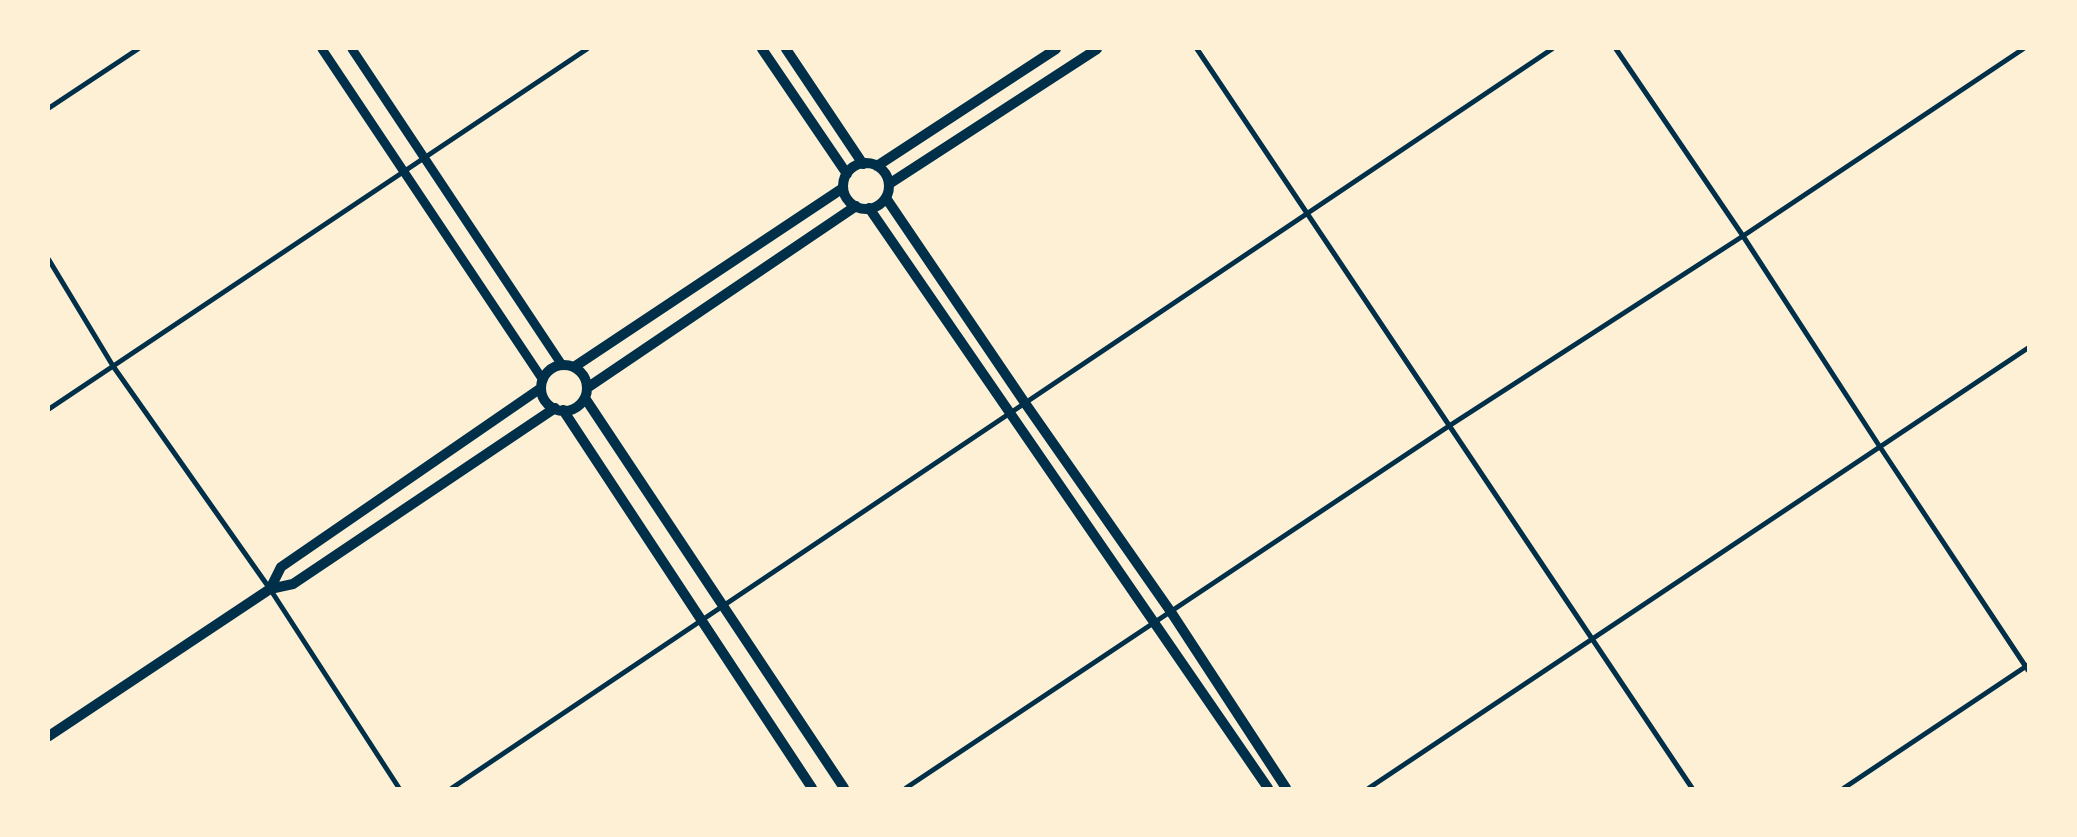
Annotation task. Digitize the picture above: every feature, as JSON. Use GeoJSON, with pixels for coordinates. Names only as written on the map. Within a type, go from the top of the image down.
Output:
{"type":"FeatureCollection","features":[{"type":"Feature","properties":{"kind":"main road"},"geometry":{"type":"LineString","coordinates":[[762,49],[847,174]]}},
{"type":"Feature","properties":{"kind":"main road"},"geometry":{"type":"LineString","coordinates":[[786,49],[863,164]]}},
{"type":"Feature","properties":{"kind":"main road"},"geometry":{"type":"LineString","coordinates":[[877,166],[1056,49]]}},
{"type":"Feature","properties":{"kind":"main road"},"geometry":{"type":"LineString","coordinates":[[889,184],[1097,49]]}},
{"type":"Feature","properties":{"kind":"main road"},"geometry":{"type":"LineString","coordinates":[[863,164],[877,166],[885,173],[889,184],[886,198],[879,205],[869,208],[856,206],[846,197],[844,188],[847,174],[853,167],[863,164]]}},
{"type":"Feature","properties":{"kind":"main road"},"geometry":{"type":"LineString","coordinates":[[574,367],[844,188]]}},
{"type":"Feature","properties":{"kind":"main road"},"geometry":{"type":"LineString","coordinates":[[886,198],[1024,403],[1171,612],[1286,788]]}},
{"type":"Feature","properties":{"kind":"main road"},"geometry":{"type":"LineString","coordinates":[[49,736],[270,589],[293,584],[559,409],[573,408],[586,393],[856,206]]}},
{"type":"Feature","properties":{"kind":"main road"},"geometry":{"type":"LineString","coordinates":[[869,208],[1268,788]]}},
{"type":"Feature","properties":{"kind":"main road"},"geometry":{"type":"LineString","coordinates":[[270,589],[281,567],[542,384],[550,370],[562,365],[574,367],[584,375],[586,393],[723,607],[844,788]]}},
{"type":"Feature","properties":{"kind":"main road"},"geometry":{"type":"LineString","coordinates":[[542,384],[547,402],[559,409],[812,788]]}},
{"type":"Feature","properties":{"kind":"street"},"geometry":{"type":"LineString","coordinates":[[49,108],[138,49]]}},
{"type":"Feature","properties":{"kind":"street"},"geometry":{"type":"LineString","coordinates":[[322,49],[542,384]]}},
{"type":"Feature","properties":{"kind":"street"},"geometry":{"type":"LineString","coordinates":[[352,49],[562,365]]}},
{"type":"Feature","properties":{"kind":"street"},"geometry":{"type":"LineString","coordinates":[[49,409],[587,49]]}},
{"type":"Feature","properties":{"kind":"street"},"geometry":{"type":"LineString","coordinates":[[1197,49],[1692,788]]}},
{"type":"Feature","properties":{"kind":"street"},"geometry":{"type":"LineString","coordinates":[[452,788],[1552,49]]}},
{"type":"Feature","properties":{"kind":"street"},"geometry":{"type":"LineString","coordinates":[[1616,49],[1744,236],[1880,447],[2027,667],[1844,788]]}},
{"type":"Feature","properties":{"kind":"street"},"geometry":{"type":"LineString","coordinates":[[906,788],[1450,426],[1744,236],[2023,49]]}},
{"type":"Feature","properties":{"kind":"street"},"geometry":{"type":"LineString","coordinates":[[49,260],[113,366],[270,589],[400,788]]}},
{"type":"Feature","properties":{"kind":"street"},"geometry":{"type":"LineString","coordinates":[[1369,788],[2028,348]]}}]}
